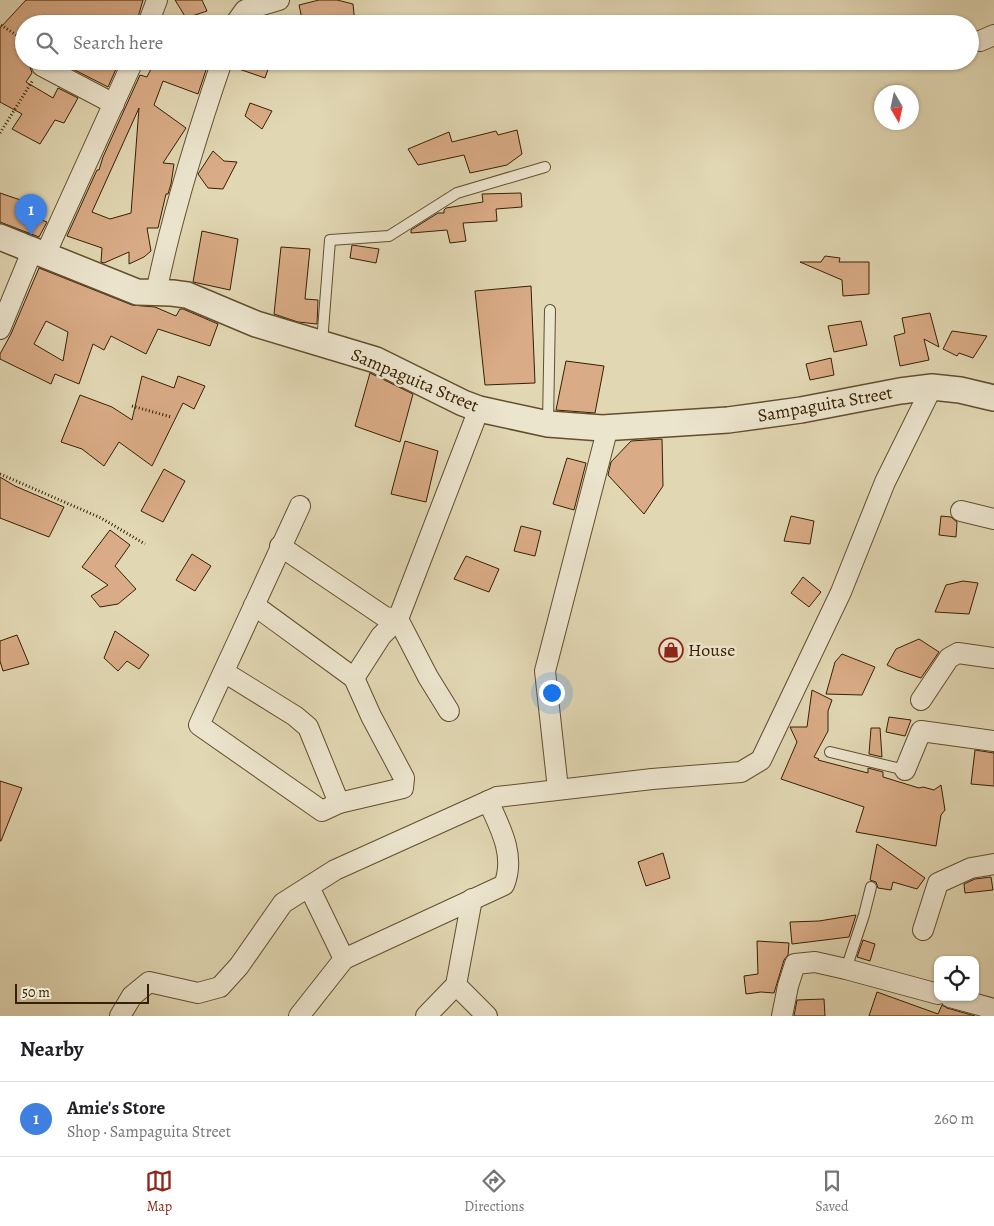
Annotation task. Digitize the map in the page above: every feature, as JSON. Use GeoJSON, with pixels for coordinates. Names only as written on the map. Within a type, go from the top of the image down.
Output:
{"type":"FeatureCollection","features":[{"type":"Feature","properties":{"kind":"street"},"geometry":{"type":"LineString","coordinates":[[151,15],[157,0]]}},
{"type":"Feature","properties":{"kind":"street"},"geometry":{"type":"LineString","coordinates":[[241,15],[245,10],[279,0]]}},
{"type":"Feature","properties":{"kind":"street"},"geometry":{"type":"LineString","coordinates":[[50,70],[114,104]]}},
{"type":"Feature","properties":{"kind":"street"},"geometry":{"type":"LineString","coordinates":[[0,329],[114,104],[129,70]]}},
{"type":"Feature","properties":{"kind":"street"},"geometry":{"type":"LineString","coordinates":[[156,293],[166,240],[196,137],[219,70]]}},
{"type":"Feature","properties":{"kind":"street","name":"Sampaguita Street"},"geometry":{"type":"LineString","coordinates":[[0,237],[137,292],[172,293],[187,296],[256,324],[376,360],[479,409],[548,424],[608,427],[728,420],[800,410],[900,391],[932,387],[960,390],[994,398]]}},
{"type":"Feature","properties":{"kind":"street"},"geometry":{"type":"LineString","coordinates":[[120,1016],[132,996],[149,982],[198,993],[220,987],[239,966],[283,903],[335,870],[497,797],[652,779],[741,772],[761,760],[833,609],[885,482],[932,387]]}},
{"type":"Feature","properties":{"kind":"street"},"geometry":{"type":"LineString","coordinates":[[354,678],[381,636],[398,619],[479,409]]}},
{"type":"Feature","properties":{"kind":"street"},"geometry":{"type":"LineString","coordinates":[[558,789],[545,671],[608,427]]}},
{"type":"Feature","properties":{"kind":"street"},"geometry":{"type":"LineString","coordinates":[[254,605],[354,678],[371,716],[404,778],[403,788],[339,803],[322,811],[199,725],[280,546],[300,506]]}},
{"type":"Feature","properties":{"kind":"street"},"geometry":{"type":"LineString","coordinates":[[961,510],[994,519]]}},
{"type":"Feature","properties":{"kind":"street"},"geometry":{"type":"LineString","coordinates":[[280,546],[385,617],[398,619]]}},
{"type":"Feature","properties":{"kind":"street"},"geometry":{"type":"LineString","coordinates":[[398,619],[428,677],[449,711]]}},
{"type":"Feature","properties":{"kind":"street"},"geometry":{"type":"LineString","coordinates":[[921,700],[949,658],[958,653],[994,658]]}},
{"type":"Feature","properties":{"kind":"street"},"geometry":{"type":"LineString","coordinates":[[224,672],[295,716],[308,727],[339,803]]}},
{"type":"Feature","properties":{"kind":"street"},"geometry":{"type":"LineString","coordinates":[[905,770],[921,731],[994,741]]}},
{"type":"Feature","properties":{"kind":"street"},"geometry":{"type":"LineString","coordinates":[[299,1016],[344,959],[504,885],[507,877],[508,851],[488,801]]}},
{"type":"Feature","properties":{"kind":"street"},"geometry":{"type":"LineString","coordinates":[[923,930],[938,883],[972,868],[994,864]]}},
{"type":"Feature","properties":{"kind":"street"},"geometry":{"type":"LineString","coordinates":[[309,887],[344,959]]}},
{"type":"Feature","properties":{"kind":"street"},"geometry":{"type":"LineString","coordinates":[[426,1016],[456,985],[472,899]]}},
{"type":"Feature","properties":{"kind":"street"},"geometry":{"type":"LineString","coordinates":[[782,1016],[795,964],[814,962],[934,993]]}},
{"type":"Feature","properties":{"kind":"street"},"geometry":{"type":"LineString","coordinates":[[456,985],[487,1016]]}},
{"type":"Feature","properties":{"kind":"street"},"geometry":{"type":"LineString","coordinates":[[965,1001],[994,1009]]}},
{"type":"Feature","properties":{"kind":"lane"},"geometry":{"type":"LineString","coordinates":[[322,343],[330,240],[389,236],[457,192],[545,167]]}},
{"type":"Feature","properties":{"kind":"lane"},"geometry":{"type":"LineString","coordinates":[[548,424],[550,310]]}},
{"type":"Feature","properties":{"kind":"lane"},"geometry":{"type":"LineString","coordinates":[[830,752],[905,770]]}},
{"type":"Feature","properties":{"kind":"lane"},"geometry":{"type":"LineString","coordinates":[[846,969],[871,887]]}},
{"type":"Feature","properties":{"kind":"path"},"geometry":{"type":"LineString","coordinates":[[1,25],[15,34]]}},
{"type":"Feature","properties":{"kind":"path"},"geometry":{"type":"LineString","coordinates":[[0,133],[30,85]]}},
{"type":"Feature","properties":{"kind":"path"},"geometry":{"type":"LineString","coordinates":[[132,406],[171,416]]}},
{"type":"Feature","properties":{"kind":"path"},"geometry":{"type":"LineString","coordinates":[[0,474],[101,518],[145,544]]}},
{"type":"Feature","properties":{"kind":"building"},"geometry":{"type":"Polygon","coordinates":[[[26,0],[143,0],[139,15],[15,15],[15,70],[31,70],[32,73],[26,82],[53,98],[58,88],[78,98],[64,123],[55,120],[40,144],[12,129],[22,114],[0,102],[0,28],[26,0]]]}},
{"type":"Feature","properties":{"kind":"building"},"geometry":{"type":"Polygon","coordinates":[[[175,0],[202,0],[207,11],[195,15],[184,15],[175,0]]]}},
{"type":"Feature","properties":{"kind":"building"},"geometry":{"type":"Polygon","coordinates":[[[319,0],[337,0],[353,4],[354,15],[301,15],[299,5],[319,0]]]}},
{"type":"Feature","properties":{"kind":"building"},"geometry":{"type":"Polygon","coordinates":[[[75,70],[116,70],[108,87],[75,70]]]}},
{"type":"Feature","properties":{"kind":"building"},"geometry":{"type":"Polygon","coordinates":[[[150,70],[206,70],[198,94],[163,81],[154,105],[186,128],[163,163],[174,164],[171,184],[168,194],[166,194],[158,228],[147,228],[151,251],[144,257],[129,264],[129,252],[104,263],[101,262],[102,248],[67,236],[97,170],[99,170],[140,75],[147,77],[150,70]],[[139,108],[92,212],[110,219],[131,213],[139,108]]]}},
{"type":"Feature","properties":{"kind":"building"},"geometry":{"type":"Polygon","coordinates":[[[242,70],[268,70],[265,78],[242,70]]]}},
{"type":"Feature","properties":{"kind":"building"},"geometry":{"type":"Polygon","coordinates":[[[250,103],[272,111],[262,129],[245,116],[250,103]]]}},
{"type":"Feature","properties":{"kind":"building"},"geometry":{"type":"Polygon","coordinates":[[[517,130],[522,154],[507,165],[470,173],[464,155],[418,165],[408,149],[449,132],[452,142],[496,131],[498,135],[517,130]]]}},
{"type":"Feature","properties":{"kind":"building"},"geometry":{"type":"Polygon","coordinates":[[[213,151],[224,161],[237,162],[223,189],[208,188],[198,174],[213,151]]]}},
{"type":"Feature","properties":{"kind":"building"},"geometry":{"type":"Polygon","coordinates":[[[0,193],[35,205],[30,216],[47,222],[39,237],[0,222],[0,193]]]}},
{"type":"Feature","properties":{"kind":"building"},"geometry":{"type":"Polygon","coordinates":[[[521,193],[522,207],[496,209],[497,221],[463,223],[466,241],[450,243],[447,230],[411,233],[411,230],[438,213],[444,213],[446,208],[483,202],[482,194],[521,193]]]}},
{"type":"Feature","properties":{"kind":"building"},"geometry":{"type":"Polygon","coordinates":[[[202,231],[238,239],[230,290],[193,282],[202,231]]]}},
{"type":"Feature","properties":{"kind":"building"},"geometry":{"type":"Polygon","coordinates":[[[352,245],[379,249],[376,263],[350,258],[352,245]]]}},
{"type":"Feature","properties":{"kind":"building"},"geometry":{"type":"Polygon","coordinates":[[[281,247],[310,249],[305,299],[318,300],[317,324],[298,322],[274,314],[281,247]]]}},
{"type":"Feature","properties":{"kind":"building"},"geometry":{"type":"Polygon","coordinates":[[[825,256],[840,258],[839,262],[869,262],[869,294],[843,296],[842,280],[800,262],[821,262],[825,256]]]}},
{"type":"Feature","properties":{"kind":"building"},"geometry":{"type":"Polygon","coordinates":[[[39,268],[132,305],[155,307],[176,316],[180,309],[183,309],[218,324],[210,346],[158,329],[146,354],[111,336],[104,350],[93,344],[79,384],[55,374],[51,384],[0,359],[0,354],[11,334],[39,268]],[[46,321],[34,344],[63,361],[68,332],[46,321]]]}},
{"type":"Feature","properties":{"kind":"building"},"geometry":{"type":"Polygon","coordinates":[[[531,286],[535,383],[485,385],[475,291],[531,286]]]}},
{"type":"Feature","properties":{"kind":"building"},"geometry":{"type":"Polygon","coordinates":[[[930,313],[939,347],[924,339],[929,360],[900,366],[894,336],[905,333],[902,318],[930,313]]]}},
{"type":"Feature","properties":{"kind":"building"},"geometry":{"type":"Polygon","coordinates":[[[861,321],[867,345],[834,352],[828,326],[861,321]]]}},
{"type":"Feature","properties":{"kind":"building"},"geometry":{"type":"Polygon","coordinates":[[[952,331],[987,336],[973,358],[959,353],[957,356],[943,349],[952,331]]]}},
{"type":"Feature","properties":{"kind":"building"},"geometry":{"type":"Polygon","coordinates":[[[831,358],[834,375],[810,380],[806,364],[831,358]]]}},
{"type":"Feature","properties":{"kind":"building"},"geometry":{"type":"Polygon","coordinates":[[[566,361],[604,366],[595,413],[556,410],[566,361]]]}},
{"type":"Feature","properties":{"kind":"building"},"geometry":{"type":"Polygon","coordinates":[[[370,373],[413,394],[400,442],[355,426],[370,373]]]}},
{"type":"Feature","properties":{"kind":"building"},"geometry":{"type":"Polygon","coordinates":[[[142,376],[174,388],[178,376],[205,386],[194,409],[183,403],[152,466],[119,442],[104,466],[82,449],[61,442],[80,395],[112,407],[132,420],[142,376]]]}},
{"type":"Feature","properties":{"kind":"building"},"geometry":{"type":"Polygon","coordinates":[[[662,439],[663,486],[644,514],[608,475],[611,462],[631,441],[662,439]]]}},
{"type":"Feature","properties":{"kind":"building"},"geometry":{"type":"Polygon","coordinates":[[[405,441],[438,451],[426,502],[391,494],[405,441]]]}},
{"type":"Feature","properties":{"kind":"building"},"geometry":{"type":"Polygon","coordinates":[[[567,458],[586,463],[574,510],[553,504],[567,458]]]}},
{"type":"Feature","properties":{"kind":"building"},"geometry":{"type":"Polygon","coordinates":[[[164,469],[185,481],[163,522],[141,511],[164,469]]]}},
{"type":"Feature","properties":{"kind":"building"},"geometry":{"type":"Polygon","coordinates":[[[0,477],[15,486],[64,507],[49,537],[0,518],[0,477]]]}},
{"type":"Feature","properties":{"kind":"building"},"geometry":{"type":"Polygon","coordinates":[[[791,516],[814,521],[810,544],[784,541],[791,516]]]}},
{"type":"Feature","properties":{"kind":"building"},"geometry":{"type":"Polygon","coordinates":[[[941,516],[951,517],[957,522],[956,537],[939,535],[941,516]]]}},
{"type":"Feature","properties":{"kind":"building"},"geometry":{"type":"Polygon","coordinates":[[[521,526],[541,531],[535,556],[514,551],[521,526]]]}},
{"type":"Feature","properties":{"kind":"building"},"geometry":{"type":"Polygon","coordinates":[[[110,530],[130,545],[115,566],[136,589],[118,604],[100,607],[91,596],[108,585],[82,567],[110,530]]]}},
{"type":"Feature","properties":{"kind":"building"},"geometry":{"type":"Polygon","coordinates":[[[192,554],[211,566],[195,591],[176,580],[192,554]]]}},
{"type":"Feature","properties":{"kind":"building"},"geometry":{"type":"Polygon","coordinates":[[[466,556],[499,569],[489,592],[454,579],[466,556]]]}},
{"type":"Feature","properties":{"kind":"building"},"geometry":{"type":"Polygon","coordinates":[[[803,577],[821,592],[809,607],[791,593],[803,577]]]}},
{"type":"Feature","properties":{"kind":"building"},"geometry":{"type":"Polygon","coordinates":[[[963,581],[978,583],[969,614],[935,612],[946,585],[963,581]]]}},
{"type":"Feature","properties":{"kind":"building"},"geometry":{"type":"Polygon","coordinates":[[[115,631],[149,655],[139,669],[127,661],[118,671],[104,658],[115,631]]]}},
{"type":"Feature","properties":{"kind":"building"},"geometry":{"type":"Polygon","coordinates":[[[17,635],[29,664],[3,671],[0,661],[0,641],[17,635]]]}},
{"type":"Feature","properties":{"kind":"building"},"geometry":{"type":"Polygon","coordinates":[[[919,639],[939,652],[921,678],[887,665],[896,649],[919,639]]]}},
{"type":"Feature","properties":{"kind":"building"},"geometry":{"type":"Polygon","coordinates":[[[842,654],[875,667],[862,695],[826,694],[835,662],[842,654]]]}},
{"type":"Feature","properties":{"kind":"building"},"geometry":{"type":"Polygon","coordinates":[[[812,690],[832,700],[828,711],[828,731],[814,757],[818,760],[868,773],[868,768],[883,772],[883,777],[919,788],[923,787],[934,790],[941,785],[945,810],[941,815],[936,846],[856,832],[864,807],[781,779],[797,742],[790,727],[807,727],[812,690]]]}},
{"type":"Feature","properties":{"kind":"building"},"geometry":{"type":"Polygon","coordinates":[[[889,717],[911,720],[905,736],[886,732],[889,717]]]}},
{"type":"Feature","properties":{"kind":"building"},"geometry":{"type":"Polygon","coordinates":[[[871,728],[880,728],[882,757],[869,754],[871,728]]]}},
{"type":"Feature","properties":{"kind":"building"},"geometry":{"type":"Polygon","coordinates":[[[975,750],[994,753],[994,786],[971,784],[975,750]]]}},
{"type":"Feature","properties":{"kind":"building"},"geometry":{"type":"Polygon","coordinates":[[[0,781],[22,788],[1,841],[0,841],[0,781]]]}},
{"type":"Feature","properties":{"kind":"building"},"geometry":{"type":"Polygon","coordinates":[[[877,844],[925,878],[917,889],[893,882],[891,890],[878,888],[876,882],[870,880],[877,844]]]}},
{"type":"Feature","properties":{"kind":"building"},"geometry":{"type":"Polygon","coordinates":[[[663,853],[670,878],[646,886],[638,862],[663,853]]]}},
{"type":"Feature","properties":{"kind":"building"},"geometry":{"type":"Polygon","coordinates":[[[991,877],[993,890],[965,893],[964,884],[975,879],[991,877]]]}},
{"type":"Feature","properties":{"kind":"building"},"geometry":{"type":"Polygon","coordinates":[[[856,915],[849,937],[792,944],[790,922],[819,921],[856,915]]]}},
{"type":"Feature","properties":{"kind":"building"},"geometry":{"type":"Polygon","coordinates":[[[863,940],[875,944],[870,961],[857,957],[863,940]]]}},
{"type":"Feature","properties":{"kind":"building"},"geometry":{"type":"Polygon","coordinates":[[[757,941],[789,943],[788,955],[784,960],[774,993],[746,994],[744,976],[758,974],[757,941]]]}},
{"type":"Feature","properties":{"kind":"building"},"geometry":{"type":"Polygon","coordinates":[[[877,992],[938,1014],[942,1005],[975,1016],[869,1016],[877,992]]]}},
{"type":"Feature","properties":{"kind":"building"},"geometry":{"type":"Polygon","coordinates":[[[824,999],[825,1016],[794,1016],[797,1000],[824,999]]]}},
{"type":"Feature","properties":{"kind":"place","name":"Amie's Store"},"geometry":{"type":"Point","coordinates":[31,235]}},
{"type":"Feature","properties":{"kind":"place","name":"House"},"geometry":{"type":"Point","coordinates":[671,650]}}]}
